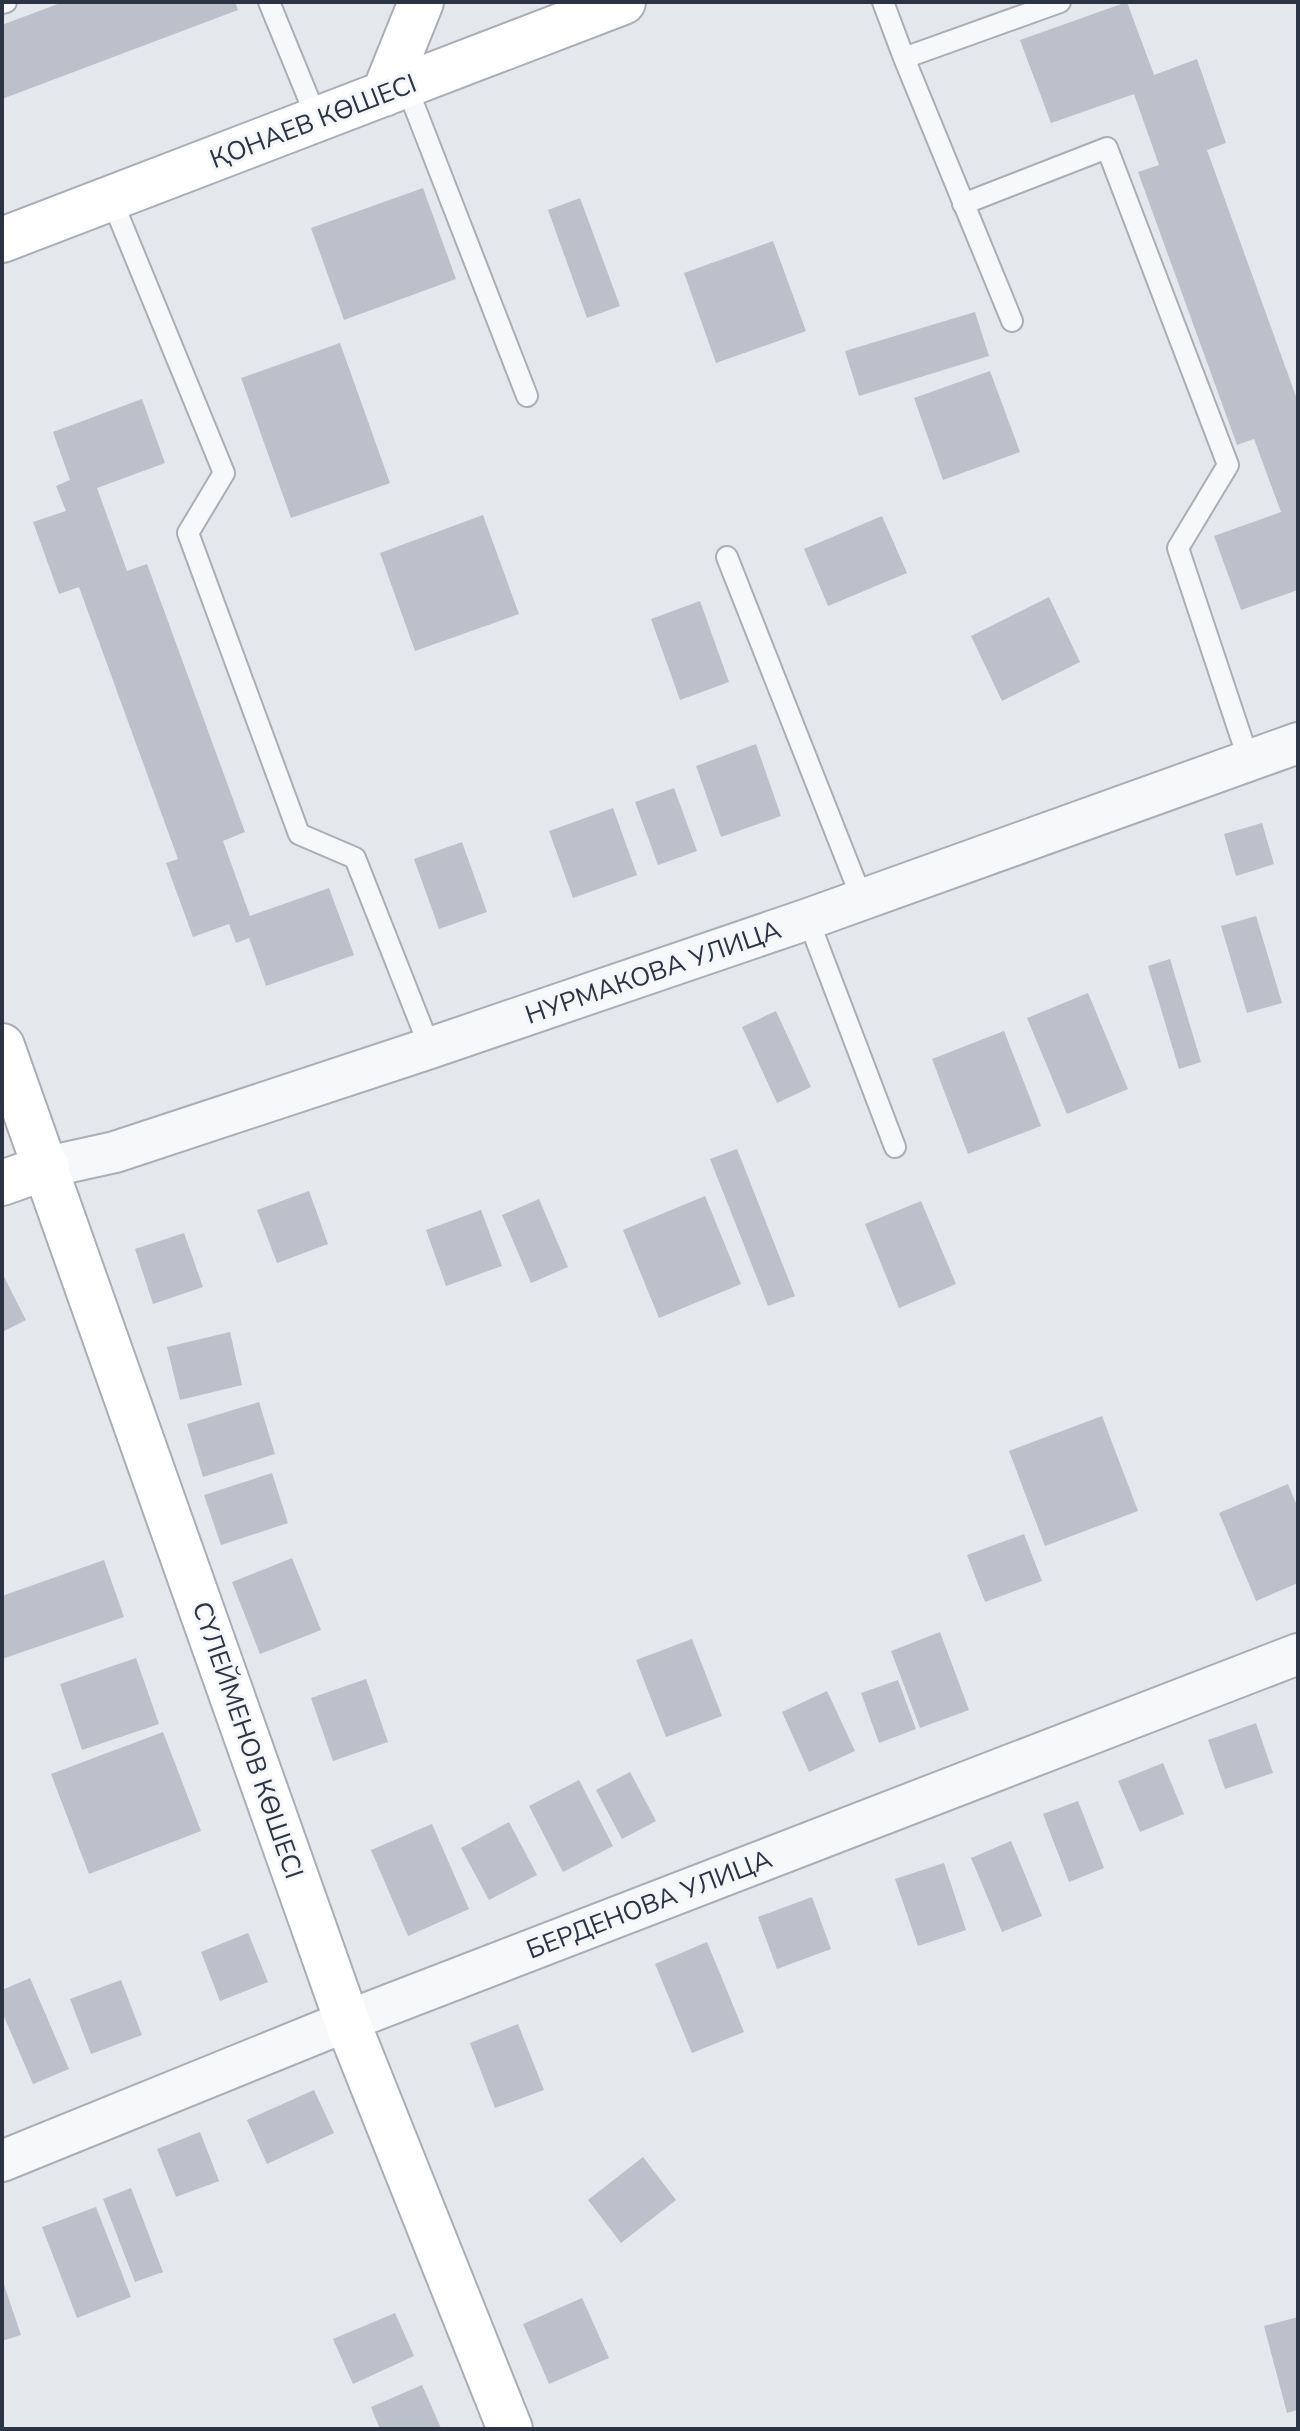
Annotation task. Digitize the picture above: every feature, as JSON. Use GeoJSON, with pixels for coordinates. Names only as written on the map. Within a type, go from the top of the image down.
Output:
{"type":"FeatureCollection","features":[{"type":"Feature","properties":{"kind":"main road"},"geometry":{"type":"LineString","coordinates":[[395,89],[421,2]]}},
{"type":"Feature","properties":{"kind":"main road","name":"ҚОНАЕВ КӨШЕСІ"},"geometry":{"type":"LineString","coordinates":[[2,240],[623,2]]}},
{"type":"Feature","properties":{"kind":"main road","name":"СҮЛЕЙМЕНОВ КӨШЕСІ"},"geometry":{"type":"LineString","coordinates":[[2,1046],[347,2021],[510,2429]]}},
{"type":"Feature","properties":{"kind":"main road","name":"НУРМАКОВА УЛИЦА"},"geometry":{"type":"LineString","coordinates":[[2,1183],[47,1167]]}},
{"type":"Feature","properties":{"kind":"street","name":"НУРМАКОВА УЛИЦА"},"geometry":{"type":"LineString","coordinates":[[47,1167],[115,1152],[430,1048],[808,919],[1298,743]]}},
{"type":"Feature","properties":{"kind":"street","name":"БЕРДЕНОВА УЛИЦА"},"geometry":{"type":"LineString","coordinates":[[2,2161],[347,2021],[1298,1654]]}},
{"type":"Feature","properties":{"kind":"lane"},"geometry":{"type":"LineString","coordinates":[[269,2],[317,119]]}},
{"type":"Feature","properties":{"kind":"lane"},"geometry":{"type":"LineString","coordinates":[[883,2],[1012,321]]}},
{"type":"Feature","properties":{"kind":"lane"},"geometry":{"type":"LineString","coordinates":[[904,58],[1060,2]]}},
{"type":"Feature","properties":{"kind":"lane"},"geometry":{"type":"LineString","coordinates":[[395,89],[527,396]]}},
{"type":"Feature","properties":{"kind":"lane"},"geometry":{"type":"LineString","coordinates":[[963,204],[1107,148],[1228,465],[1178,548],[1249,761]]}},
{"type":"Feature","properties":{"kind":"lane"},"geometry":{"type":"LineString","coordinates":[[111,198],[224,473],[188,533],[299,834],[355,858],[430,1048]]}},
{"type":"Feature","properties":{"kind":"lane"},"geometry":{"type":"LineString","coordinates":[[727,557],[862,899]]}},
{"type":"Feature","properties":{"kind":"lane"},"geometry":{"type":"LineString","coordinates":[[808,919],[895,1147]]}},
{"type":"Feature","properties":{"kind":"building"},"geometry":{"type":"Polygon","coordinates":[[[63,2],[235,2],[238,10],[2,99],[2,25],[63,2]]]}},
{"type":"Feature","properties":{"kind":"building"},"geometry":{"type":"Polygon","coordinates":[[[1127,2],[1154,75],[1197,59],[1226,143],[1207,150],[1298,402],[1298,590],[1241,610],[1214,536],[1281,512],[1254,439],[1237,445],[1138,172],[1159,165],[1134,94],[1051,123],[1020,40],[1127,2]]]}},
{"type":"Feature","properties":{"kind":"building"},"geometry":{"type":"Polygon","coordinates":[[[423,188],[456,279],[344,320],[311,228],[423,188]]]}},
{"type":"Feature","properties":{"kind":"building"},"geometry":{"type":"Polygon","coordinates":[[[580,198],[620,306],[587,318],[548,210],[580,198]]]}},
{"type":"Feature","properties":{"kind":"building"},"geometry":{"type":"Polygon","coordinates":[[[773,241],[806,331],[716,363],[684,273],[773,241]]]}},
{"type":"Feature","properties":{"kind":"building"},"geometry":{"type":"Polygon","coordinates":[[[975,312],[989,356],[859,396],[845,351],[975,312]]]}},
{"type":"Feature","properties":{"kind":"building"},"geometry":{"type":"Polygon","coordinates":[[[340,343],[390,483],[291,518],[241,378],[340,343]]]}},
{"type":"Feature","properties":{"kind":"building"},"geometry":{"type":"Polygon","coordinates":[[[990,371],[1020,452],[943,480],[914,398],[990,371]]]}},
{"type":"Feature","properties":{"kind":"building"},"geometry":{"type":"Polygon","coordinates":[[[142,399],[165,463],[97,488],[127,571],[147,564],[245,832],[223,841],[250,916],[329,888],[354,955],[266,986],[249,938],[236,943],[229,924],[193,937],[166,863],[178,859],[79,587],[59,594],[33,522],[66,511],[56,486],[70,480],[53,432],[142,399]]]}},
{"type":"Feature","properties":{"kind":"building"},"geometry":{"type":"Polygon","coordinates":[[[483,515],[519,614],[415,651],[380,553],[483,515]]]}},
{"type":"Feature","properties":{"kind":"building"},"geometry":{"type":"Polygon","coordinates":[[[882,516],[907,573],[828,606],[804,549],[882,516]]]}},
{"type":"Feature","properties":{"kind":"building"},"geometry":{"type":"Polygon","coordinates":[[[1049,597],[1080,662],[1002,701],[971,636],[1049,597]]]}},
{"type":"Feature","properties":{"kind":"building"},"geometry":{"type":"Polygon","coordinates":[[[700,601],[729,682],[680,700],[651,619],[700,601]]]}},
{"type":"Feature","properties":{"kind":"building"},"geometry":{"type":"Polygon","coordinates":[[[756,744],[781,816],[721,837],[696,766],[756,744]]]}},
{"type":"Feature","properties":{"kind":"building"},"geometry":{"type":"Polygon","coordinates":[[[674,788],[697,851],[658,865],[635,802],[674,788]]]}},
{"type":"Feature","properties":{"kind":"building"},"geometry":{"type":"Polygon","coordinates":[[[613,808],[637,875],[573,898],[549,831],[613,808]]]}},
{"type":"Feature","properties":{"kind":"building"},"geometry":{"type":"Polygon","coordinates":[[[1262,823],[1274,864],[1236,876],[1224,834],[1262,823]]]}},
{"type":"Feature","properties":{"kind":"building"},"geometry":{"type":"Polygon","coordinates":[[[462,842],[487,912],[439,929],[414,859],[462,842]]]}},
{"type":"Feature","properties":{"kind":"building"},"geometry":{"type":"Polygon","coordinates":[[[1256,916],[1282,1003],[1247,1013],[1221,926],[1256,916]]]}},
{"type":"Feature","properties":{"kind":"building"},"geometry":{"type":"Polygon","coordinates":[[[1170,959],[1201,1062],[1179,1069],[1148,966],[1170,959]]]}},
{"type":"Feature","properties":{"kind":"building"},"geometry":{"type":"Polygon","coordinates":[[[1088,993],[1128,1089],[1067,1114],[1027,1018],[1088,993]]]}},
{"type":"Feature","properties":{"kind":"building"},"geometry":{"type":"Polygon","coordinates":[[[776,1011],[811,1087],[777,1103],[742,1027],[776,1011]]]}},
{"type":"Feature","properties":{"kind":"building"},"geometry":{"type":"Polygon","coordinates":[[[1004,1031],[1041,1126],[968,1154],[932,1059],[1004,1031]]]}},
{"type":"Feature","properties":{"kind":"building"},"geometry":{"type":"Polygon","coordinates":[[[737,1149],[795,1296],[768,1306],[710,1159],[737,1149]]]}},
{"type":"Feature","properties":{"kind":"building"},"geometry":{"type":"Polygon","coordinates":[[[309,1191],[328,1244],[277,1263],[257,1210],[309,1191]]]}},
{"type":"Feature","properties":{"kind":"building"},"geometry":{"type":"Polygon","coordinates":[[[705,1196],[741,1284],[659,1318],[623,1230],[705,1196]]]}},
{"type":"Feature","properties":{"kind":"building"},"geometry":{"type":"Polygon","coordinates":[[[539,1199],[568,1267],[531,1283],[502,1215],[539,1199]]]}},
{"type":"Feature","properties":{"kind":"building"},"geometry":{"type":"Polygon","coordinates":[[[921,1201],[956,1284],[899,1308],[865,1224],[921,1201]]]}},
{"type":"Feature","properties":{"kind":"building"},"geometry":{"type":"Polygon","coordinates":[[[481,1210],[502,1266],[446,1286],[426,1230],[481,1210]]]}},
{"type":"Feature","properties":{"kind":"building"},"geometry":{"type":"Polygon","coordinates":[[[184,1233],[203,1287],[153,1304],[135,1249],[184,1233]]]}},
{"type":"Feature","properties":{"kind":"building"},"geometry":{"type":"Polygon","coordinates":[[[2,1273],[26,1320],[2,1332],[2,1273]]]}},
{"type":"Feature","properties":{"kind":"building"},"geometry":{"type":"Polygon","coordinates":[[[230,1332],[242,1385],[180,1400],[167,1347],[230,1332]]]}},
{"type":"Feature","properties":{"kind":"building"},"geometry":{"type":"Polygon","coordinates":[[[259,1402],[275,1454],[203,1477],[187,1424],[259,1402]]]}},
{"type":"Feature","properties":{"kind":"building"},"geometry":{"type":"Polygon","coordinates":[[[1102,1416],[1138,1511],[1045,1546],[1009,1451],[1102,1416]]]}},
{"type":"Feature","properties":{"kind":"building"},"geometry":{"type":"Polygon","coordinates":[[[272,1473],[288,1523],[221,1545],[204,1495],[272,1473]]]}},
{"type":"Feature","properties":{"kind":"building"},"geometry":{"type":"Polygon","coordinates":[[[1288,1484],[1298,1508],[1298,1583],[1256,1601],[1219,1513],[1288,1484]]]}},
{"type":"Feature","properties":{"kind":"building"},"geometry":{"type":"Polygon","coordinates":[[[1024,1534],[1042,1581],[985,1602],[967,1555],[1024,1534]]]}},
{"type":"Feature","properties":{"kind":"building"},"geometry":{"type":"Polygon","coordinates":[[[292,1558],[321,1630],[260,1654],[232,1582],[292,1558]]]}},
{"type":"Feature","properties":{"kind":"building"},"geometry":{"type":"Polygon","coordinates":[[[104,1560],[124,1617],[2,1659],[2,1596],[104,1560]]]}},
{"type":"Feature","properties":{"kind":"building"},"geometry":{"type":"Polygon","coordinates":[[[940,1632],[969,1710],[920,1728],[891,1651],[940,1632]]]}},
{"type":"Feature","properties":{"kind":"building"},"geometry":{"type":"Polygon","coordinates":[[[692,1639],[722,1716],[666,1737],[636,1660],[692,1639]]]}},
{"type":"Feature","properties":{"kind":"building"},"geometry":{"type":"Polygon","coordinates":[[[136,1658],[159,1724],[82,1750],[60,1684],[136,1658]]]}},
{"type":"Feature","properties":{"kind":"building"},"geometry":{"type":"Polygon","coordinates":[[[366,1679],[388,1742],[333,1761],[311,1698],[366,1679]]]}},
{"type":"Feature","properties":{"kind":"building"},"geometry":{"type":"Polygon","coordinates":[[[898,1680],[916,1729],[879,1743],[861,1693],[898,1680]]]}},
{"type":"Feature","properties":{"kind":"building"},"geometry":{"type":"Polygon","coordinates":[[[827,1691],[855,1751],[809,1772],[782,1712],[827,1691]]]}},
{"type":"Feature","properties":{"kind":"building"},"geometry":{"type":"Polygon","coordinates":[[[1256,1723],[1273,1773],[1225,1789],[1208,1740],[1256,1723]]]}},
{"type":"Feature","properties":{"kind":"building"},"geometry":{"type":"Polygon","coordinates":[[[163,1732],[201,1831],[89,1874],[51,1774],[163,1732]]]}},
{"type":"Feature","properties":{"kind":"building"},"geometry":{"type":"Polygon","coordinates":[[[1163,1763],[1184,1814],[1140,1832],[1118,1781],[1163,1763]]]}},
{"type":"Feature","properties":{"kind":"building"},"geometry":{"type":"Polygon","coordinates":[[[630,1772],[656,1821],[622,1839],[596,1790],[630,1772]]]}},
{"type":"Feature","properties":{"kind":"building"},"geometry":{"type":"Polygon","coordinates":[[[579,1780],[613,1846],[563,1872],[529,1806],[579,1780]]]}},
{"type":"Feature","properties":{"kind":"building"},"geometry":{"type":"Polygon","coordinates":[[[1078,1801],[1104,1868],[1069,1882],[1043,1814],[1078,1801]]]}},
{"type":"Feature","properties":{"kind":"building"},"geometry":{"type":"Polygon","coordinates":[[[509,1822],[537,1875],[489,1900],[461,1848],[509,1822]]]}},
{"type":"Feature","properties":{"kind":"building"},"geometry":{"type":"Polygon","coordinates":[[[432,1824],[469,1909],[408,1936],[371,1850],[432,1824]]]}},
{"type":"Feature","properties":{"kind":"building"},"geometry":{"type":"Polygon","coordinates":[[[1011,1841],[1042,1916],[1002,1932],[971,1858],[1011,1841]]]}},
{"type":"Feature","properties":{"kind":"building"},"geometry":{"type":"Polygon","coordinates":[[[944,1863],[966,1930],[918,1946],[895,1879],[944,1863]]]}},
{"type":"Feature","properties":{"kind":"building"},"geometry":{"type":"Polygon","coordinates":[[[812,1897],[831,1949],[777,1969],[758,1917],[812,1897]]]}},
{"type":"Feature","properties":{"kind":"building"},"geometry":{"type":"Polygon","coordinates":[[[248,1933],[268,1982],[220,2001],[201,1952],[248,1933]]]}},
{"type":"Feature","properties":{"kind":"building"},"geometry":{"type":"Polygon","coordinates":[[[707,1942],[744,2032],[692,2053],[655,1964],[707,1942]]]}},
{"type":"Feature","properties":{"kind":"building"},"geometry":{"type":"Polygon","coordinates":[[[30,1978],[69,2069],[33,2084],[2,2012],[2,1990],[30,1978]]]}},
{"type":"Feature","properties":{"kind":"building"},"geometry":{"type":"Polygon","coordinates":[[[121,1980],[142,2035],[91,2054],[70,1999],[121,1980]]]}},
{"type":"Feature","properties":{"kind":"building"},"geometry":{"type":"Polygon","coordinates":[[[518,2024],[544,2090],[495,2108],[470,2043],[518,2024]]]}},
{"type":"Feature","properties":{"kind":"building"},"geometry":{"type":"Polygon","coordinates":[[[314,2090],[334,2133],[267,2164],[247,2120],[314,2090]]]}},
{"type":"Feature","properties":{"kind":"building"},"geometry":{"type":"Polygon","coordinates":[[[200,2132],[219,2181],[176,2197],[157,2149],[200,2132]]]}},
{"type":"Feature","properties":{"kind":"building"},"geometry":{"type":"Polygon","coordinates":[[[643,2157],[676,2200],[621,2243],[588,2200],[643,2157]]]}},
{"type":"Feature","properties":{"kind":"building"},"geometry":{"type":"Polygon","coordinates":[[[131,2188],[163,2272],[135,2282],[103,2199],[131,2188]]]}},
{"type":"Feature","properties":{"kind":"building"},"geometry":{"type":"Polygon","coordinates":[[[96,2207],[131,2297],[77,2318],[42,2227],[96,2207]]]}},
{"type":"Feature","properties":{"kind":"building"},"geometry":{"type":"Polygon","coordinates":[[[2,2279],[21,2335],[2,2341],[2,2279]]]}},
{"type":"Feature","properties":{"kind":"building"},"geometry":{"type":"Polygon","coordinates":[[[582,2298],[609,2358],[549,2384],[523,2324],[582,2298]]]}},
{"type":"Feature","properties":{"kind":"building"},"geometry":{"type":"Polygon","coordinates":[[[395,2313],[414,2356],[353,2384],[333,2339],[395,2313]]]}},
{"type":"Feature","properties":{"kind":"building"},"geometry":{"type":"Polygon","coordinates":[[[1298,2317],[1298,2410],[1287,2413],[1264,2326],[1298,2317]]]}},
{"type":"Feature","properties":{"kind":"building"},"geometry":{"type":"Polygon","coordinates":[[[422,2385],[441,2428],[380,2429],[371,2407],[422,2385]]]}}]}
